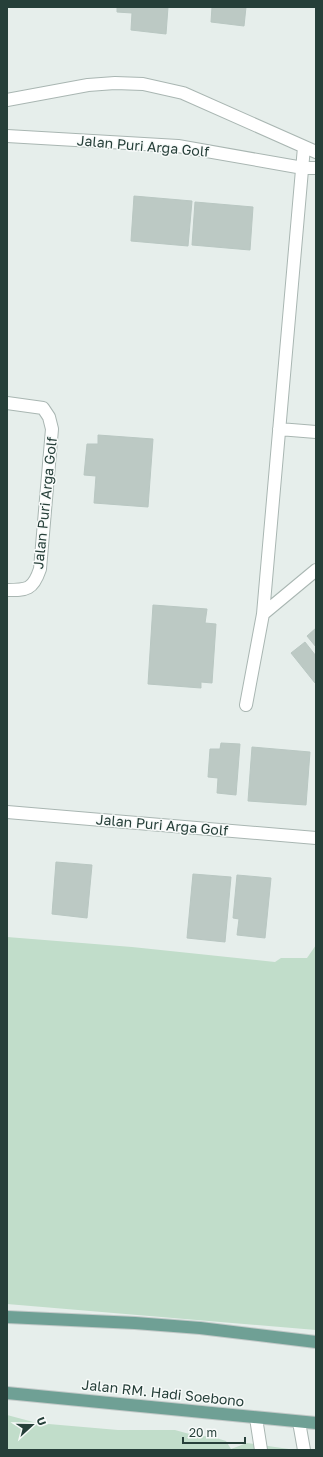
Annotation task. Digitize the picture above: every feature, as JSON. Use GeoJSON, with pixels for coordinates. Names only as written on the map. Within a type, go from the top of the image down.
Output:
{"type":"FeatureCollection","features":[{"type":"Feature","properties":{"kind":"main road"},"geometry":{"type":"LineString","coordinates":[[7,1317],[135,1323],[200,1328],[316,1342]]}},
{"type":"Feature","properties":{"kind":"main road","name":"Jalan RM. Hadi Soebono"},"geometry":{"type":"LineString","coordinates":[[7,1393],[316,1423]]}},
{"type":"Feature","properties":{"kind":"street"},"geometry":{"type":"LineString","coordinates":[[7,100],[88,85],[115,83],[143,84],[183,93],[316,152]]}},
{"type":"Feature","properties":{"kind":"street","name":"Jalan Puri Arga Golf"},"geometry":{"type":"LineString","coordinates":[[7,136],[178,146],[303,168],[316,168]]}},
{"type":"Feature","properties":{"kind":"street"},"geometry":{"type":"LineString","coordinates":[[246,705],[263,614],[304,147]]}},
{"type":"Feature","properties":{"kind":"street","name":"Jalan Puri Arga Golf"},"geometry":{"type":"LineString","coordinates":[[7,403],[43,408],[49,417],[52,429],[40,569],[34,584],[25,590],[7,590]]}},
{"type":"Feature","properties":{"kind":"street"},"geometry":{"type":"LineString","coordinates":[[279,429],[316,432]]}},
{"type":"Feature","properties":{"kind":"street"},"geometry":{"type":"LineString","coordinates":[[263,614],[316,570]]}},
{"type":"Feature","properties":{"kind":"street","name":"Jalan Puri Arga Golf"},"geometry":{"type":"LineString","coordinates":[[7,812],[316,838]]}},
{"type":"Feature","properties":{"kind":"street"},"geometry":{"type":"LineString","coordinates":[[256,1418],[261,1450]]}},
{"type":"Feature","properties":{"kind":"street"},"geometry":{"type":"LineString","coordinates":[[300,1422],[304,1450]]}},
{"type":"Feature","properties":{"kind":"green space"},"geometry":{"type":"Polygon","coordinates":[[[7,937],[132,947],[275,962],[281,958],[307,958],[316,945],[316,1330],[7,1304],[7,937]]]}},
{"type":"Feature","properties":{"kind":"green space"},"geometry":{"type":"Polygon","coordinates":[[[7,1415],[37,1423],[118,1430],[175,1430],[226,1441],[231,1449],[247,1443],[296,1450],[7,1450],[7,1415]]]}},
{"type":"Feature","properties":{"kind":"building"},"geometry":{"type":"Polygon","coordinates":[[[117,7],[168,7],[166,34],[131,30],[132,13],[117,12],[117,7]]]}},
{"type":"Feature","properties":{"kind":"building"},"geometry":{"type":"Polygon","coordinates":[[[212,7],[246,7],[244,26],[211,22],[212,7]]]}},
{"type":"Feature","properties":{"kind":"building"},"geometry":{"type":"Polygon","coordinates":[[[134,196],[192,201],[188,246],[131,241],[134,196]]]}},
{"type":"Feature","properties":{"kind":"building"},"geometry":{"type":"Polygon","coordinates":[[[195,202],[253,207],[250,250],[192,245],[195,202]]]}},
{"type":"Feature","properties":{"kind":"building"},"geometry":{"type":"Polygon","coordinates":[[[98,435],[153,439],[148,507],[94,503],[96,476],[84,475],[87,444],[98,444],[98,435]]]}},
{"type":"Feature","properties":{"kind":"building"},"geometry":{"type":"Polygon","coordinates":[[[153,605],[207,609],[205,623],[216,624],[212,683],[201,682],[201,688],[148,684],[153,605]]]}},
{"type":"Feature","properties":{"kind":"building"},"geometry":{"type":"Polygon","coordinates":[[[316,628],[316,647],[307,636],[316,628]]]}},
{"type":"Feature","properties":{"kind":"building"},"geometry":{"type":"Polygon","coordinates":[[[305,642],[316,656],[315,683],[291,653],[305,642]]]}},
{"type":"Feature","properties":{"kind":"building"},"geometry":{"type":"Polygon","coordinates":[[[221,743],[240,744],[236,795],[217,793],[218,778],[208,777],[210,749],[220,749],[221,743]]]}},
{"type":"Feature","properties":{"kind":"building"},"geometry":{"type":"Polygon","coordinates":[[[252,747],[310,752],[306,805],[248,801],[252,747]]]}},
{"type":"Feature","properties":{"kind":"building"},"geometry":{"type":"Polygon","coordinates":[[[56,862],[92,865],[87,918],[52,914],[56,862]]]}},
{"type":"Feature","properties":{"kind":"building"},"geometry":{"type":"Polygon","coordinates":[[[193,874],[231,877],[225,942],[187,938],[193,874]]]}},
{"type":"Feature","properties":{"kind":"building"},"geometry":{"type":"Polygon","coordinates":[[[237,875],[271,878],[265,938],[237,935],[239,919],[233,918],[237,875]]]}}]}
